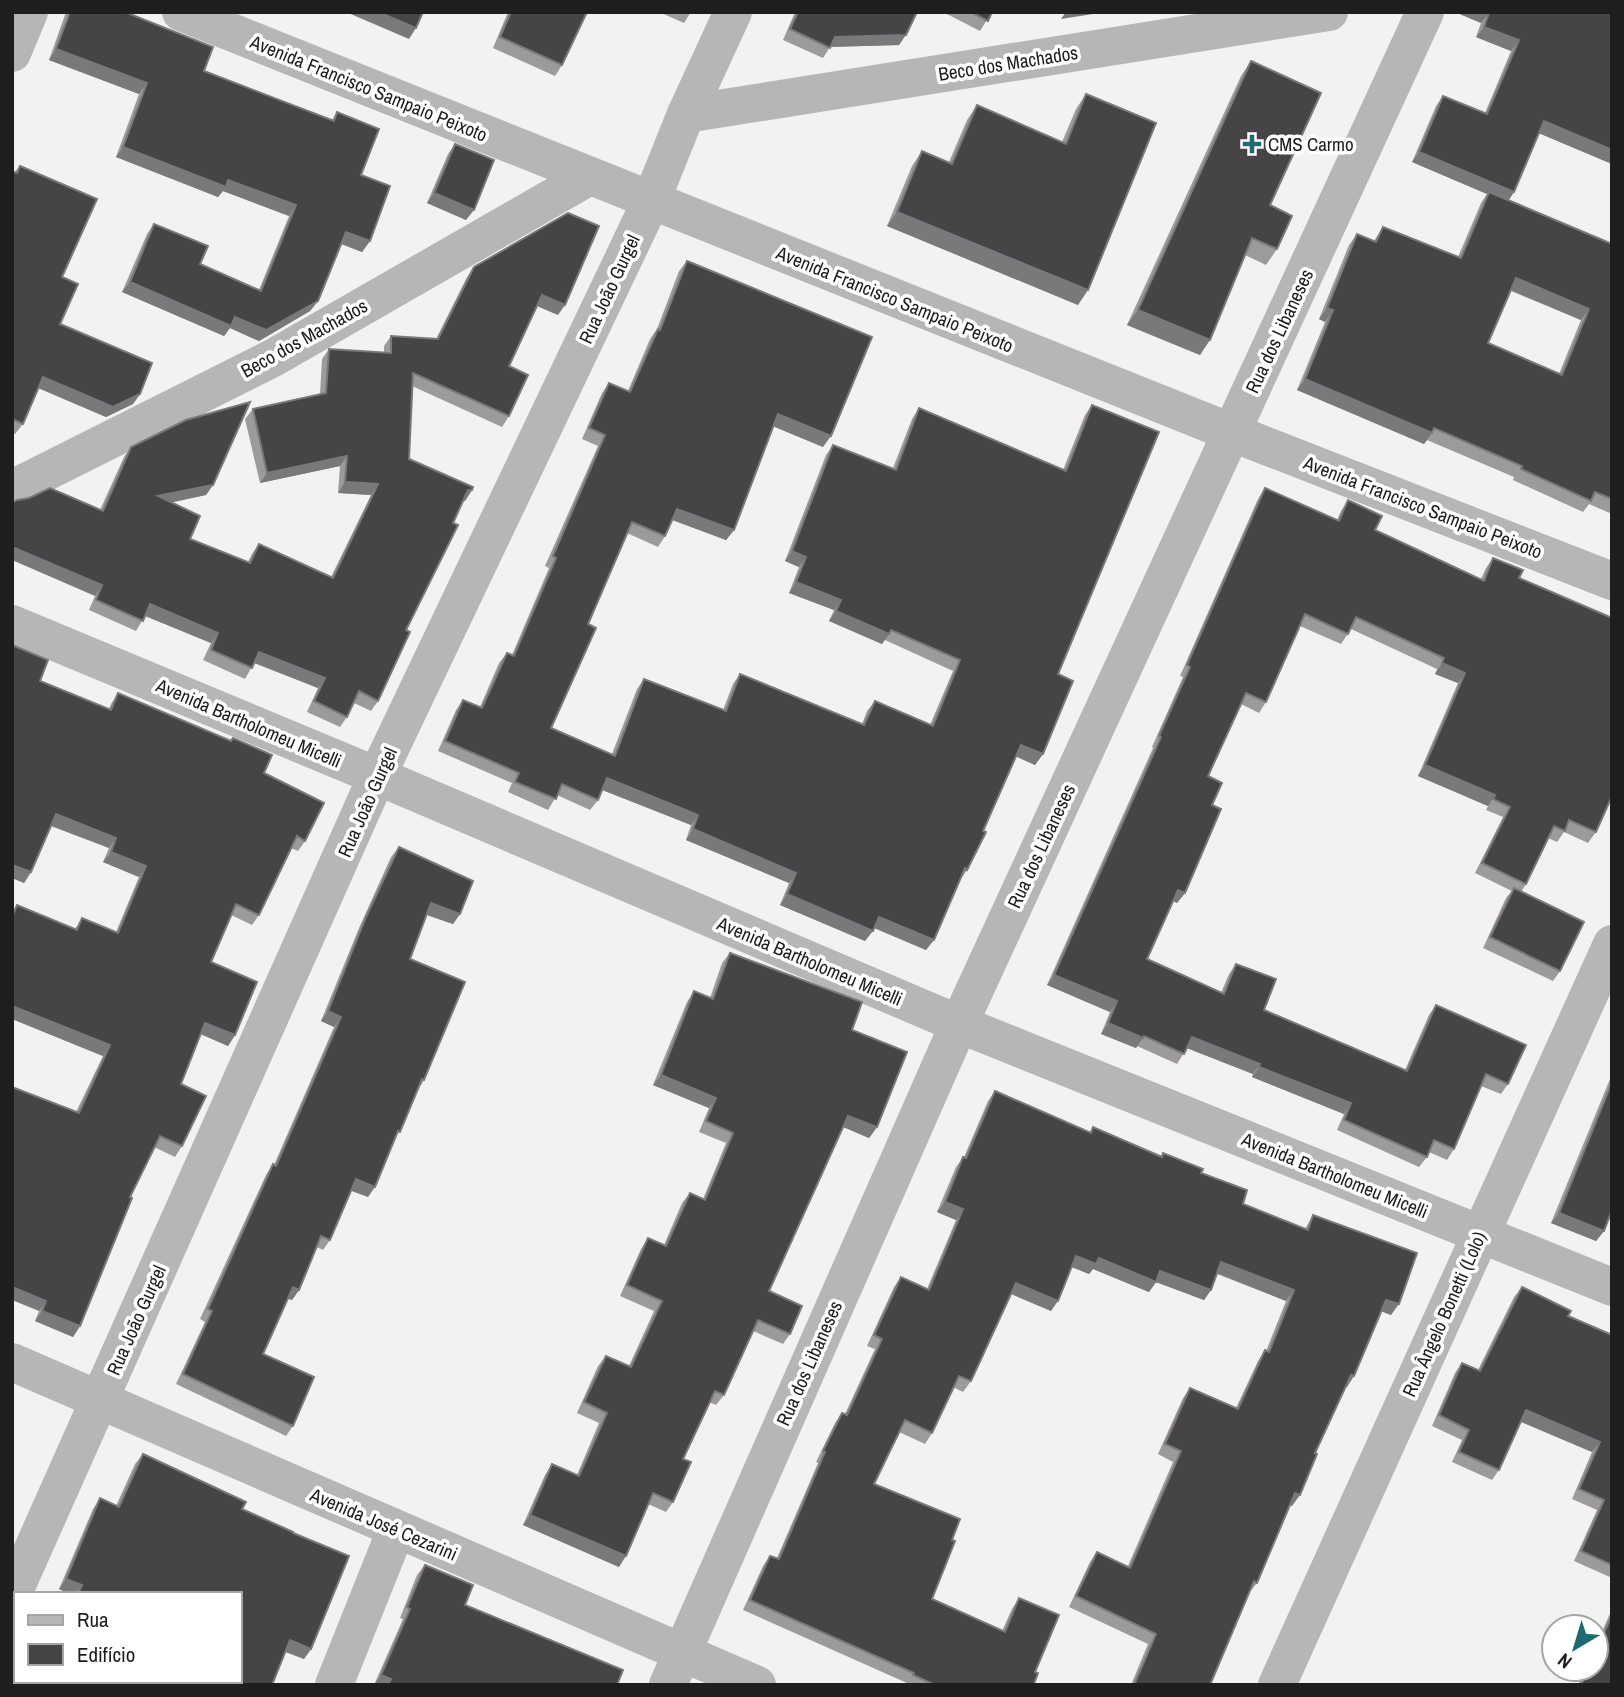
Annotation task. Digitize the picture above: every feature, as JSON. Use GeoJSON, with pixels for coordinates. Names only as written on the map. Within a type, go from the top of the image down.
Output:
{"type":"FeatureCollection","features":[{"type":"Feature","properties":{"kind":"street"},"geometry":{"type":"LineString","coordinates":[[12,53],[29,12]]}},
{"type":"Feature","properties":{"kind":"street","name":"Avenida Francisco Sampaio Peixoto"},"geometry":{"type":"LineString","coordinates":[[181,12],[1233,433],[1612,581]]}},
{"type":"Feature","properties":{"kind":"street","name":"Rua João Gurgel"},"geometry":{"type":"LineString","coordinates":[[12,1596],[377,776],[651,201],[686,114],[733,12]]}},
{"type":"Feature","properties":{"kind":"street","name":"Beco dos Machados"},"geometry":{"type":"LineString","coordinates":[[686,114],[1329,12]]}},
{"type":"Feature","properties":{"kind":"street","name":"Rua dos Libaneses"},"geometry":{"type":"LineString","coordinates":[[675,1668],[959,1024],[1425,12]]}},
{"type":"Feature","properties":{"kind":"street","name":"Beco dos Machados"},"geometry":{"type":"LineString","coordinates":[[12,489],[273,358],[590,176]]}},
{"type":"Feature","properties":{"kind":"street","name":"Avenida Bartholomeu Micelli"},"geometry":{"type":"LineString","coordinates":[[12,624],[959,1024],[1612,1287]]}},
{"type":"Feature","properties":{"kind":"street","name":"Rua Ângelo Bonetti (Lolo)"},"geometry":{"type":"LineString","coordinates":[[1277,1685],[1612,944]]}},
{"type":"Feature","properties":{"kind":"street","name":"Avenida José Cezarini"},"geometry":{"type":"LineString","coordinates":[[12,1362],[396,1530],[675,1668],[757,1685]]}},
{"type":"Feature","properties":{"kind":"street"},"geometry":{"type":"LineString","coordinates":[[334,1685],[396,1530]]}},
{"type":"Feature","properties":{"kind":"building"},"geometry":{"type":"Polygon","coordinates":[[[70,12],[125,12],[213,47],[204,71],[334,121],[337,112],[379,129],[361,175],[390,186],[370,241],[346,232],[318,301],[266,330],[235,317],[231,326],[130,282],[154,224],[208,246],[200,264],[261,291],[296,205],[228,180],[226,187],[123,147],[147,83],[56,49],[70,12]]]}},
{"type":"Feature","properties":{"kind":"building"},"geometry":{"type":"Polygon","coordinates":[[[378,12],[423,12],[416,28],[378,12]]]}},
{"type":"Feature","properties":{"kind":"building"},"geometry":{"type":"Polygon","coordinates":[[[511,12],[587,12],[562,65],[500,37],[511,12]]]}},
{"type":"Feature","properties":{"kind":"building"},"geometry":{"type":"Polygon","coordinates":[[[798,12],[917,12],[906,35],[835,37],[830,48],[790,29],[798,12]]]}},
{"type":"Feature","properties":{"kind":"building"},"geometry":{"type":"Polygon","coordinates":[[[971,12],[992,12],[988,21],[971,12]]]}},
{"type":"Feature","properties":{"kind":"building"},"geometry":{"type":"Polygon","coordinates":[[[1487,12],[1612,12],[1612,150],[1544,121],[1514,192],[1419,152],[1443,96],[1487,114],[1519,40],[1484,27],[1489,13],[1487,12]]]}},
{"type":"Feature","properties":{"kind":"building"},"geometry":{"type":"Polygon","coordinates":[[[1251,61],[1321,93],[1270,205],[1292,216],[1277,249],[1252,238],[1210,340],[1138,310],[1251,61]]]}},
{"type":"Feature","properties":{"kind":"building"},"geometry":{"type":"Polygon","coordinates":[[[1086,94],[1156,123],[1088,290],[897,212],[922,151],[952,164],[977,105],[1066,144],[1086,94]]]}},
{"type":"Feature","properties":{"kind":"building"},"geometry":{"type":"Polygon","coordinates":[[[455,144],[494,160],[474,210],[434,193],[455,144]]]}},
{"type":"Feature","properties":{"kind":"building"},"geometry":{"type":"Polygon","coordinates":[[[20,166],[97,199],[62,277],[78,284],[60,324],[152,363],[140,394],[113,407],[43,377],[23,424],[12,419],[12,177],[20,166]]]}},
{"type":"Feature","properties":{"kind":"building"},"geometry":{"type":"Polygon","coordinates":[[[1489,192],[1612,244],[1612,499],[1595,492],[1591,501],[1521,469],[1522,466],[1434,428],[1432,433],[1305,379],[1333,310],[1327,308],[1357,234],[1376,242],[1383,227],[1461,258],[1489,192]],[[1516,278],[1488,343],[1562,375],[1589,309],[1516,278]]]}},
{"type":"Feature","properties":{"kind":"building"},"geometry":{"type":"Polygon","coordinates":[[[568,213],[599,226],[565,305],[542,295],[509,366],[528,375],[509,416],[413,373],[409,459],[473,487],[468,490],[453,523],[458,525],[406,630],[410,632],[378,701],[359,691],[347,717],[314,701],[325,678],[259,652],[252,668],[211,650],[218,633],[150,604],[143,621],[96,600],[102,585],[12,547],[12,503],[50,488],[103,511],[131,447],[186,420],[250,402],[213,485],[158,496],[200,516],[190,539],[250,563],[259,544],[333,578],[378,484],[345,482],[347,456],[267,473],[253,409],[326,393],[329,349],[391,353],[391,336],[438,339],[474,267],[568,213]]]}},
{"type":"Feature","properties":{"kind":"building"},"geometry":{"type":"Polygon","coordinates":[[[687,261],[872,337],[831,436],[778,414],[734,530],[677,509],[665,536],[632,522],[588,624],[596,628],[551,728],[615,756],[644,679],[726,711],[740,674],[864,725],[875,701],[933,726],[960,660],[891,630],[889,634],[836,611],[841,600],[796,582],[806,557],[792,551],[833,445],[896,470],[919,408],[1066,471],[1092,405],[1159,432],[1058,674],[1073,681],[1043,754],[1021,745],[983,831],[986,832],[967,870],[965,868],[934,940],[879,917],[873,931],[787,894],[796,873],[693,829],[698,815],[607,778],[598,800],[562,784],[556,799],[515,782],[519,773],[445,741],[463,700],[482,708],[507,653],[514,656],[605,435],[589,428],[609,383],[630,392],[658,329],[660,330],[687,261]]]}},
{"type":"Feature","properties":{"kind":"building"},"geometry":{"type":"Polygon","coordinates":[[[1265,488],[1339,521],[1348,500],[1382,516],[1375,530],[1484,581],[1493,558],[1523,570],[1519,578],[1612,618],[1612,796],[1596,832],[1569,820],[1565,831],[1554,826],[1526,884],[1482,863],[1510,807],[1493,799],[1495,795],[1425,765],[1465,673],[1442,663],[1444,658],[1356,617],[1348,634],[1305,614],[1266,702],[1246,693],[1208,776],[1222,783],[1212,805],[1221,809],[1185,893],[1178,890],[1147,959],[1224,994],[1236,964],[1276,979],[1264,1010],[1407,1071],[1436,1005],[1526,1045],[1508,1084],[1486,1074],[1454,1149],[1434,1140],[1427,1157],[1344,1120],[1351,1103],[1259,1067],[1260,1064],[1192,1037],[1184,1054],[1108,1023],[1117,1001],[1054,975],[1161,737],[1159,736],[1190,667],[1187,665],[1265,488]]]}},
{"type":"Feature","properties":{"kind":"building"},"geometry":{"type":"Polygon","coordinates":[[[12,645],[48,660],[40,681],[111,710],[118,693],[231,741],[233,738],[272,755],[264,773],[324,803],[305,841],[297,836],[259,915],[236,904],[211,962],[257,982],[235,1035],[205,1023],[181,1084],[206,1096],[182,1146],[160,1136],[130,1197],[132,1198],[80,1326],[42,1311],[46,1301],[12,1287],[12,1087],[79,1113],[110,1045],[12,1006],[12,917],[17,905],[77,930],[82,918],[118,933],[146,866],[111,852],[116,838],[56,814],[31,872],[12,865],[12,645]]]}},
{"type":"Feature","properties":{"kind":"building"},"geometry":{"type":"Polygon","coordinates":[[[399,847],[473,881],[460,914],[431,903],[410,959],[465,982],[375,1187],[356,1179],[330,1240],[321,1236],[299,1290],[293,1287],[263,1354],[314,1377],[293,1426],[183,1374],[212,1311],[208,1309],[273,1164],[276,1166],[341,1017],[328,1011],[366,917],[399,847]]]}},
{"type":"Feature","properties":{"kind":"building"},"geometry":{"type":"Polygon","coordinates":[[[1514,888],[1584,922],[1560,971],[1490,937],[1514,888]]]}},
{"type":"Feature","properties":{"kind":"building"},"geometry":{"type":"Polygon","coordinates":[[[730,953],[862,1002],[852,1030],[907,1052],[877,1127],[848,1116],[769,1291],[802,1306],[790,1334],[758,1320],[724,1395],[715,1391],[683,1459],[691,1462],[673,1502],[653,1493],[626,1556],[530,1515],[552,1464],[579,1476],[607,1413],[584,1402],[606,1356],[631,1367],[662,1301],[627,1285],[648,1238],[666,1246],[690,1193],[705,1200],[733,1133],[706,1121],[716,1098],[661,1075],[694,991],[713,999],[730,953]]]}},
{"type":"Feature","properties":{"kind":"building"},"geometry":{"type":"Polygon","coordinates":[[[1612,1082],[1612,1210],[1604,1231],[1559,1213],[1612,1082]]]}},
{"type":"Feature","properties":{"kind":"building"},"geometry":{"type":"Polygon","coordinates":[[[995,1091],[1091,1133],[1093,1127],[1162,1157],[1163,1153],[1203,1169],[1201,1173],[1247,1190],[1243,1204],[1308,1230],[1313,1215],[1417,1253],[1399,1304],[1386,1300],[1354,1376],[1351,1375],[1315,1453],[1317,1454],[1300,1495],[1295,1493],[1257,1583],[1254,1581],[1210,1685],[1134,1685],[1156,1634],[1076,1596],[1097,1552],[1130,1568],[1181,1451],[1165,1444],[1190,1388],[1238,1409],[1265,1350],[1269,1352],[1294,1290],[1221,1262],[1211,1290],[1160,1271],[1156,1282],[1099,1258],[1096,1264],[1076,1256],[1058,1301],[1016,1283],[971,1381],[959,1376],[932,1433],[905,1420],[874,1484],[960,1519],[952,1540],[955,1541],[932,1599],[1005,1632],[1019,1598],[1059,1615],[1035,1672],[1038,1673],[1035,1685],[935,1685],[913,1675],[914,1673],[750,1600],[770,1556],[779,1559],[825,1452],[823,1451],[842,1413],[847,1415],[882,1339],[874,1335],[901,1277],[929,1290],[963,1209],[945,1202],[995,1091]]]}},
{"type":"Feature","properties":{"kind":"building"},"geometry":{"type":"Polygon","coordinates":[[[1522,1287],[1571,1311],[1568,1316],[1612,1335],[1612,1565],[1581,1551],[1604,1500],[1579,1489],[1600,1442],[1526,1410],[1499,1470],[1459,1452],[1469,1430],[1439,1415],[1462,1363],[1480,1371],[1522,1287]]]}},
{"type":"Feature","properties":{"kind":"building"},"geometry":{"type":"Polygon","coordinates":[[[143,1454],[246,1502],[242,1509],[349,1556],[311,1649],[290,1640],[272,1685],[224,1685],[242,1683],[242,1592],[79,1592],[82,1585],[66,1579],[100,1498],[119,1507],[143,1454]]]}},
{"type":"Feature","properties":{"kind":"building"},"geometry":{"type":"Polygon","coordinates":[[[425,1565],[473,1585],[465,1605],[623,1670],[617,1685],[388,1685],[391,1679],[381,1675],[410,1609],[407,1607],[425,1565]]]}},
{"type":"Feature","properties":{"kind":"building"},"geometry":{"type":"Polygon","coordinates":[[[1612,1615],[1612,1685],[1581,1685],[1610,1683],[1612,1615]]]}},
{"type":"Feature","properties":{"kind":"building"},"geometry":{"type":"Polygon","coordinates":[[[40,1683],[110,1683],[109,1685],[39,1685],[40,1683]]]}},
{"type":"Feature","properties":{"kind":"place","name":"CMS Carmo"},"geometry":{"type":"Point","coordinates":[1252,144]}}]}
